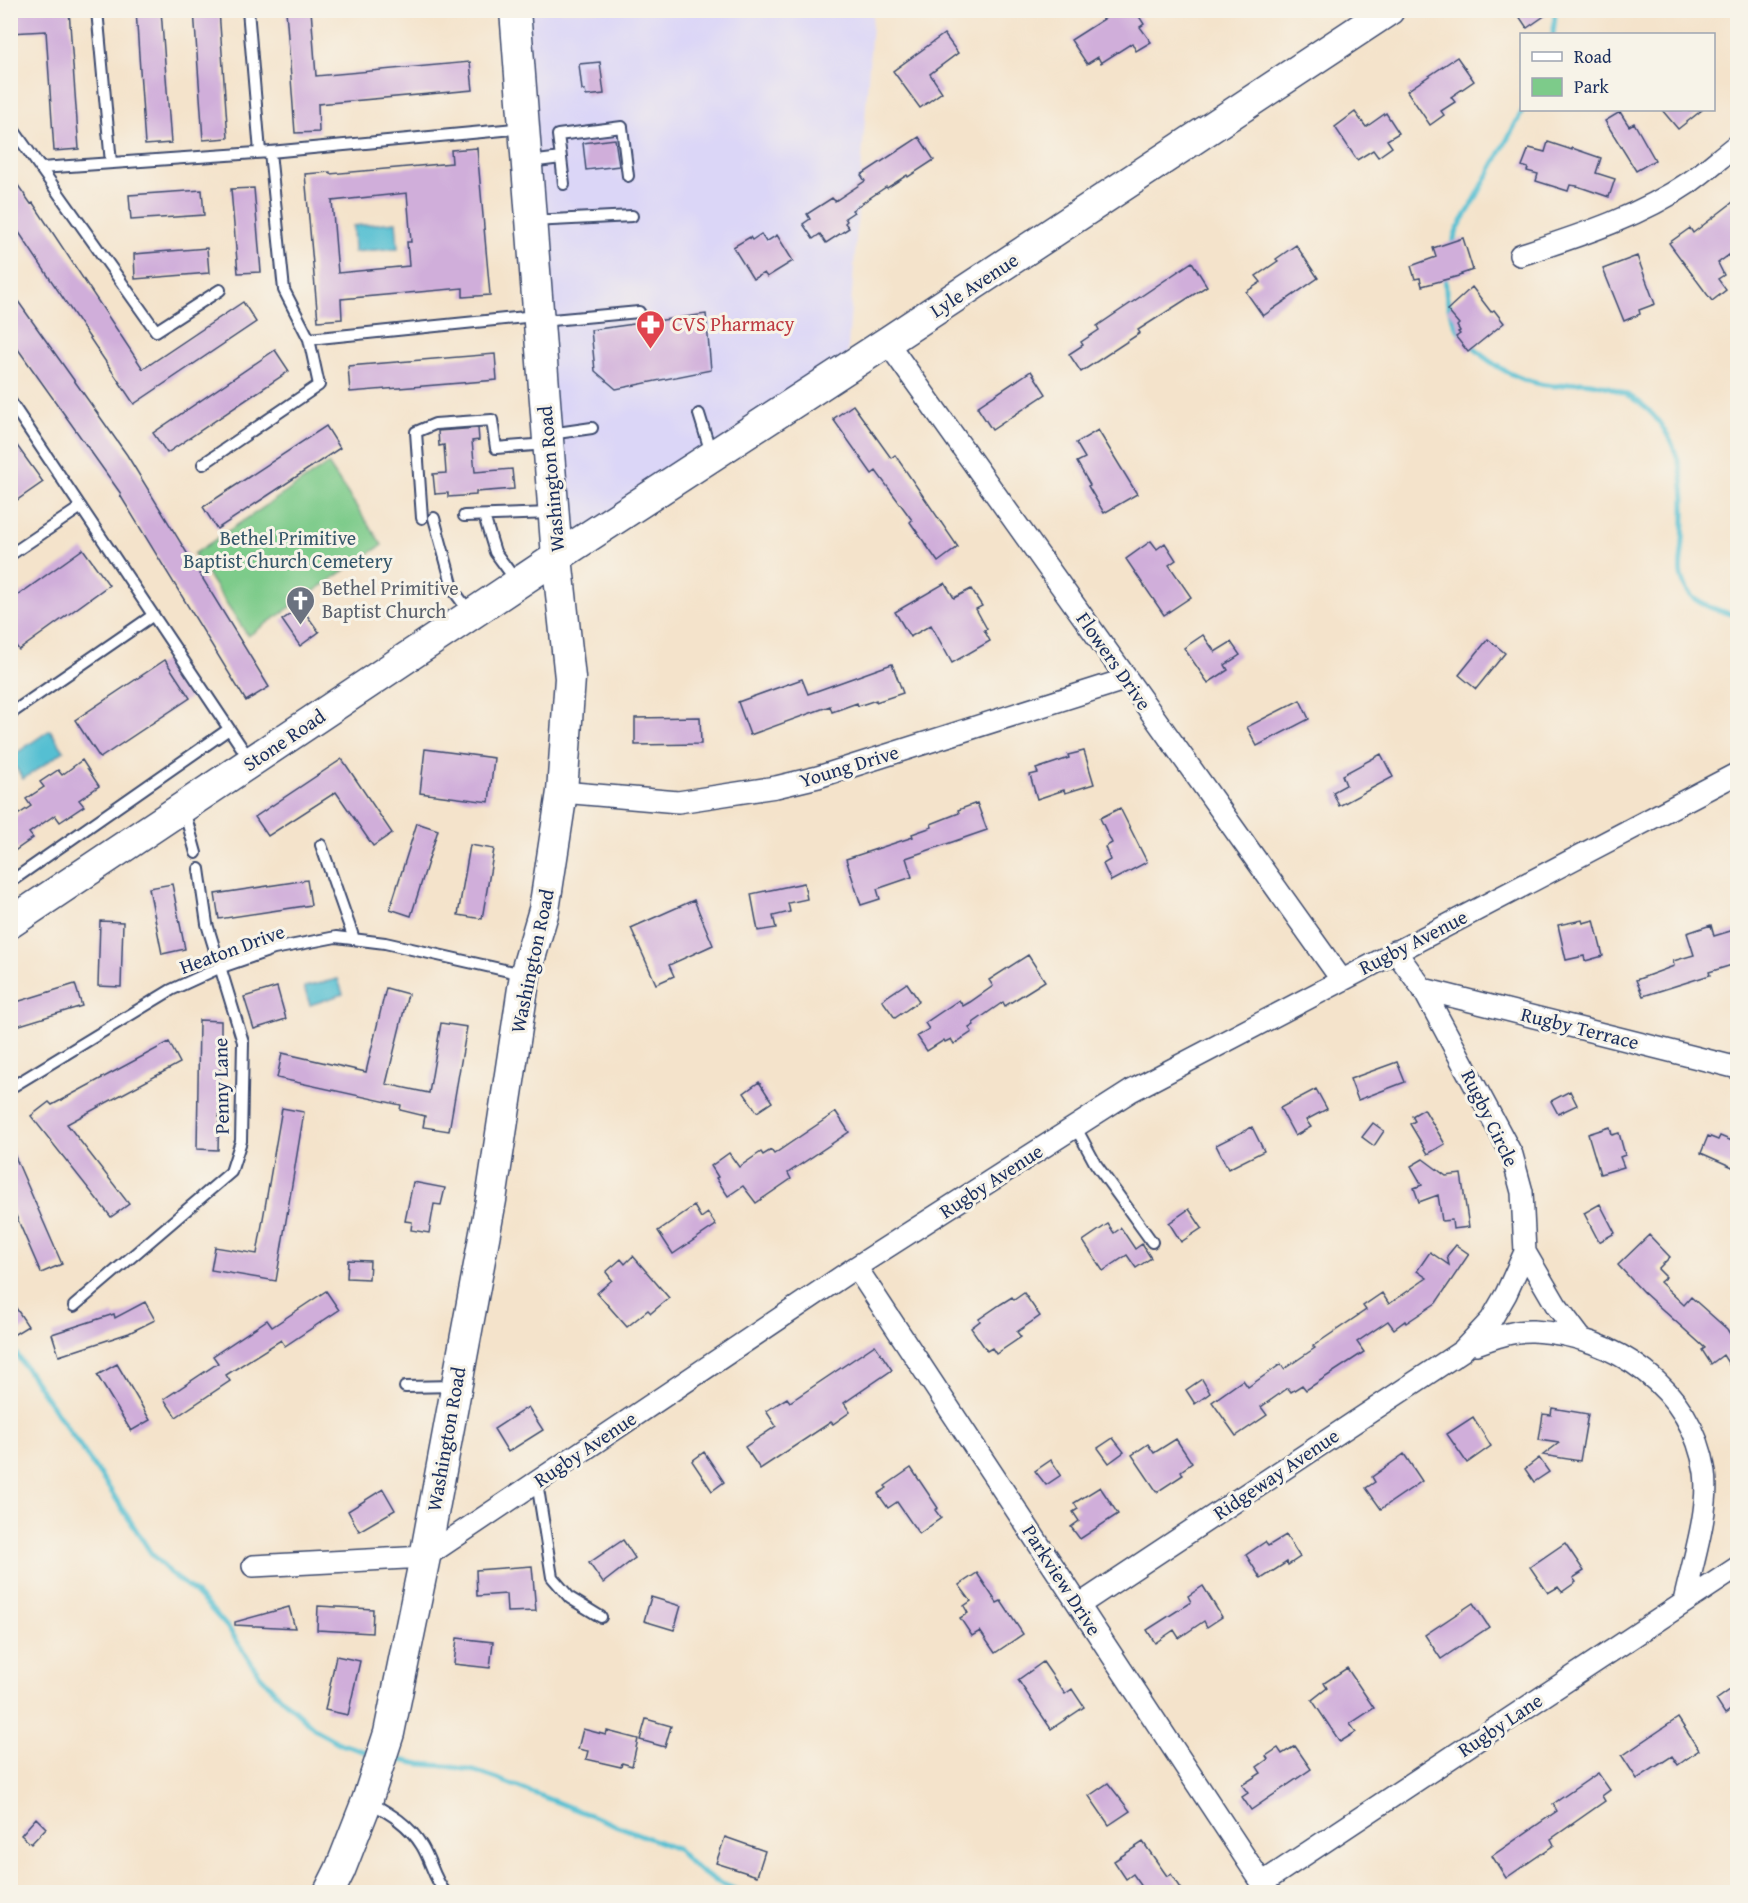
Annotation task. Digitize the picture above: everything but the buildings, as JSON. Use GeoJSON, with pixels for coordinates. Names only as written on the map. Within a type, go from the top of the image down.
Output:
{"type":"FeatureCollection","features":[{"type":"Feature","properties":{"kind":"street","name":"Washington Road"},"geometry":{"type":"LineString","coordinates":[[328,1893],[340,1870],[367,1801],[389,1733],[425,1557],[491,1200],[525,975],[544,910],[562,792],[570,678],[557,557],[514,10]]}},
{"type":"Feature","properties":{"kind":"street","name":"Lyle Avenue"},"geometry":{"type":"LineString","coordinates":[[557,557],[1389,10]]}},
{"type":"Feature","properties":{"kind":"street"},"geometry":{"type":"LineString","coordinates":[[1520,255],[1593,231],[1651,204],[1690,182],[1737,144]]}},
{"type":"Feature","properties":{"kind":"street","name":"Flowers Drive"},"geometry":{"type":"LineString","coordinates":[[887,342],[1341,980]]}},
{"type":"Feature","properties":{"kind":"street","name":"Stone Road"},"geometry":{"type":"LineString","coordinates":[[10,922],[557,557]]}},
{"type":"Feature","properties":{"kind":"street","name":"Young Drive"},"geometry":{"type":"LineString","coordinates":[[562,792],[678,802],[776,787],[818,777],[1127,679]]}},
{"type":"Feature","properties":{"kind":"street","name":"Rugby Avenue"},"geometry":{"type":"LineString","coordinates":[[425,1557],[856,1267],[1131,1090],[1737,774]]}},
{"type":"Feature","properties":{"kind":"street","name":"Rugby Circle"},"geometry":{"type":"LineString","coordinates":[[1395,951],[1423,988],[1512,1155],[1522,1192],[1525,1252],[1491,1320],[1471,1342]]}},
{"type":"Feature","properties":{"kind":"street","name":"Rugby Terrace"},"geometry":{"type":"LineString","coordinates":[[1423,988],[1737,1068]]}},
{"type":"Feature","properties":{"kind":"street"},"geometry":{"type":"LineString","coordinates":[[1525,1252],[1556,1305],[1580,1337]]}},
{"type":"Feature","properties":{"kind":"street","name":"Parkview Drive"},"geometry":{"type":"LineString","coordinates":[[856,1267],[1265,1888]]}},
{"type":"Feature","properties":{"kind":"street"},"geometry":{"type":"LineString","coordinates":[[1471,1342],[1476,1344],[1502,1335],[1532,1331],[1580,1337],[1635,1363],[1660,1383],[1681,1408],[1697,1442],[1705,1473],[1705,1505],[1684,1602]]}},
{"type":"Feature","properties":{"kind":"street","name":"Ridgeway Avenue"},"geometry":{"type":"LineString","coordinates":[[1079,1605],[1462,1351],[1471,1342]]}},
{"type":"Feature","properties":{"kind":"street"},"geometry":{"type":"LineString","coordinates":[[253,1566],[425,1557]]}},
{"type":"Feature","properties":{"kind":"street","name":"Rugby Lane"},"geometry":{"type":"LineString","coordinates":[[1265,1888],[1737,1567]]}},
{"type":"Feature","properties":{"kind":"lane"},"geometry":{"type":"LineString","coordinates":[[98,10],[111,163]]}},
{"type":"Feature","properties":{"kind":"lane"},"geometry":{"type":"LineString","coordinates":[[203,464],[319,385],[309,339],[284,290],[249,10]]}},
{"type":"Feature","properties":{"kind":"lane"},"geometry":{"type":"LineString","coordinates":[[10,124],[156,331],[220,290]]}},
{"type":"Feature","properties":{"kind":"lane"},"geometry":{"type":"LineString","coordinates":[[564,184],[558,135],[622,127],[628,176]]}},
{"type":"Feature","properties":{"kind":"lane"},"geometry":{"type":"LineString","coordinates":[[41,168],[265,152],[524,128]]}},
{"type":"Feature","properties":{"kind":"lane"},"geometry":{"type":"LineString","coordinates":[[526,162],[561,158]]}},
{"type":"Feature","properties":{"kind":"lane"},"geometry":{"type":"LineString","coordinates":[[531,221],[632,216]]}},
{"type":"Feature","properties":{"kind":"lane"},"geometry":{"type":"LineString","coordinates":[[309,339],[639,312]]}},
{"type":"Feature","properties":{"kind":"lane"},"geometry":{"type":"LineString","coordinates":[[11,402],[251,762]]}},
{"type":"Feature","properties":{"kind":"lane"},"geometry":{"type":"LineString","coordinates":[[699,414],[712,456]]}},
{"type":"Feature","properties":{"kind":"lane"},"geometry":{"type":"LineString","coordinates":[[422,518],[416,432],[435,424],[492,420],[496,448],[592,429]]}},
{"type":"Feature","properties":{"kind":"lane"},"geometry":{"type":"LineString","coordinates":[[10,555],[81,507]]}},
{"type":"Feature","properties":{"kind":"lane"},"geometry":{"type":"LineString","coordinates":[[464,516],[554,513]]}},
{"type":"Feature","properties":{"kind":"lane"},"geometry":{"type":"LineString","coordinates":[[484,516],[495,552],[518,583]]}},
{"type":"Feature","properties":{"kind":"lane"},"geometry":{"type":"LineString","coordinates":[[434,518],[454,591],[471,615]]}},
{"type":"Feature","properties":{"kind":"lane"},"geometry":{"type":"LineString","coordinates":[[10,714],[152,616]]}},
{"type":"Feature","properties":{"kind":"lane"},"geometry":{"type":"LineString","coordinates":[[10,882],[229,729]]}},
{"type":"Feature","properties":{"kind":"lane"},"geometry":{"type":"LineString","coordinates":[[183,807],[196,853]]}},
{"type":"Feature","properties":{"kind":"lane"},"geometry":{"type":"LineString","coordinates":[[321,845],[354,939]]}},
{"type":"Feature","properties":{"kind":"lane","name":"Penny Lane"},"geometry":{"type":"LineString","coordinates":[[74,1306],[231,1172],[241,1141],[243,1042],[207,924],[199,869]]}},
{"type":"Feature","properties":{"kind":"lane","name":"Heaton Drive"},"geometry":{"type":"LineString","coordinates":[[10,1088],[171,990],[219,968],[274,950],[336,937],[386,943],[525,975]]}},
{"type":"Feature","properties":{"kind":"lane"},"geometry":{"type":"LineString","coordinates":[[1075,1126],[1095,1163],[1152,1242]]}},
{"type":"Feature","properties":{"kind":"lane"},"geometry":{"type":"LineString","coordinates":[[405,1387],[455,1386]]}},
{"type":"Feature","properties":{"kind":"lane"},"geometry":{"type":"LineString","coordinates":[[537,1482],[552,1577],[570,1598],[601,1617]]}},
{"type":"Feature","properties":{"kind":"lane"},"geometry":{"type":"LineString","coordinates":[[367,1801],[400,1820],[408,1828],[422,1846],[445,1893]]}},
{"type":"Feature","properties":{"kind":"shaded area"},"geometry":{"type":"Polygon","coordinates":[[[517,11],[873,11],[846,374],[557,557],[517,11]]]}},
{"type":"Feature","properties":{"kind":"green space","name":"Bethel Primitive Baptist Church Cemetery"},"geometry":{"type":"Polygon","coordinates":[[[328,464],[382,545],[248,636],[194,554],[328,464]]]}},
{"type":"Feature","properties":{"kind":"water"},"geometry":{"type":"Polygon","coordinates":[[[396,222],[398,248],[354,252],[353,226],[396,222]]]}},
{"type":"Feature","properties":{"kind":"water"},"geometry":{"type":"Polygon","coordinates":[[[50,730],[64,751],[23,779],[11,757],[50,730]]]}},
{"type":"Feature","properties":{"kind":"water"},"geometry":{"type":"Polygon","coordinates":[[[338,979],[343,994],[310,1005],[304,987],[338,979]]]}},
{"type":"Feature","properties":{"kind":"waterway"},"geometry":{"type":"LineString","coordinates":[[1553,10],[1555,16],[1553,33]]}},
{"type":"Feature","properties":{"kind":"waterway"},"geometry":{"type":"LineString","coordinates":[[1451,246],[1458,228],[1522,111]]}},
{"type":"Feature","properties":{"kind":"waterway"},"geometry":{"type":"LineString","coordinates":[[1446,273],[1446,290],[1451,315],[1464,337]]}},
{"type":"Feature","properties":{"kind":"waterway"},"geometry":{"type":"LineString","coordinates":[[1470,344],[1488,360],[1519,378],[1542,385],[1554,386],[1581,382],[1601,385],[1639,402],[1654,416],[1665,430],[1682,475],[1684,491],[1680,567],[1682,579],[1689,593],[1698,601],[1738,616]]}},
{"type":"Feature","properties":{"kind":"waterway"},"geometry":{"type":"LineString","coordinates":[[10,1345],[151,1553],[210,1608],[229,1629],[259,1674],[317,1731],[341,1744],[372,1754]]}},
{"type":"Feature","properties":{"kind":"waterway"},"geometry":{"type":"LineString","coordinates":[[390,1758],[474,1771],[500,1780],[677,1849],[707,1876],[743,1892]]}},
{"type":"Feature","properties":{"kind":"waterway"},"geometry":{"type":"LineString","coordinates":[[809,1892],[825,1889],[845,1892]]}},
{"type":"Feature","properties":{"kind":"place","name":"CVS Pharmacy"},"geometry":{"type":"Point","coordinates":[651,350]}},
{"type":"Feature","properties":{"kind":"place","name":"Bethel Primitive Baptist Church"},"geometry":{"type":"Point","coordinates":[301,626]}}]}
